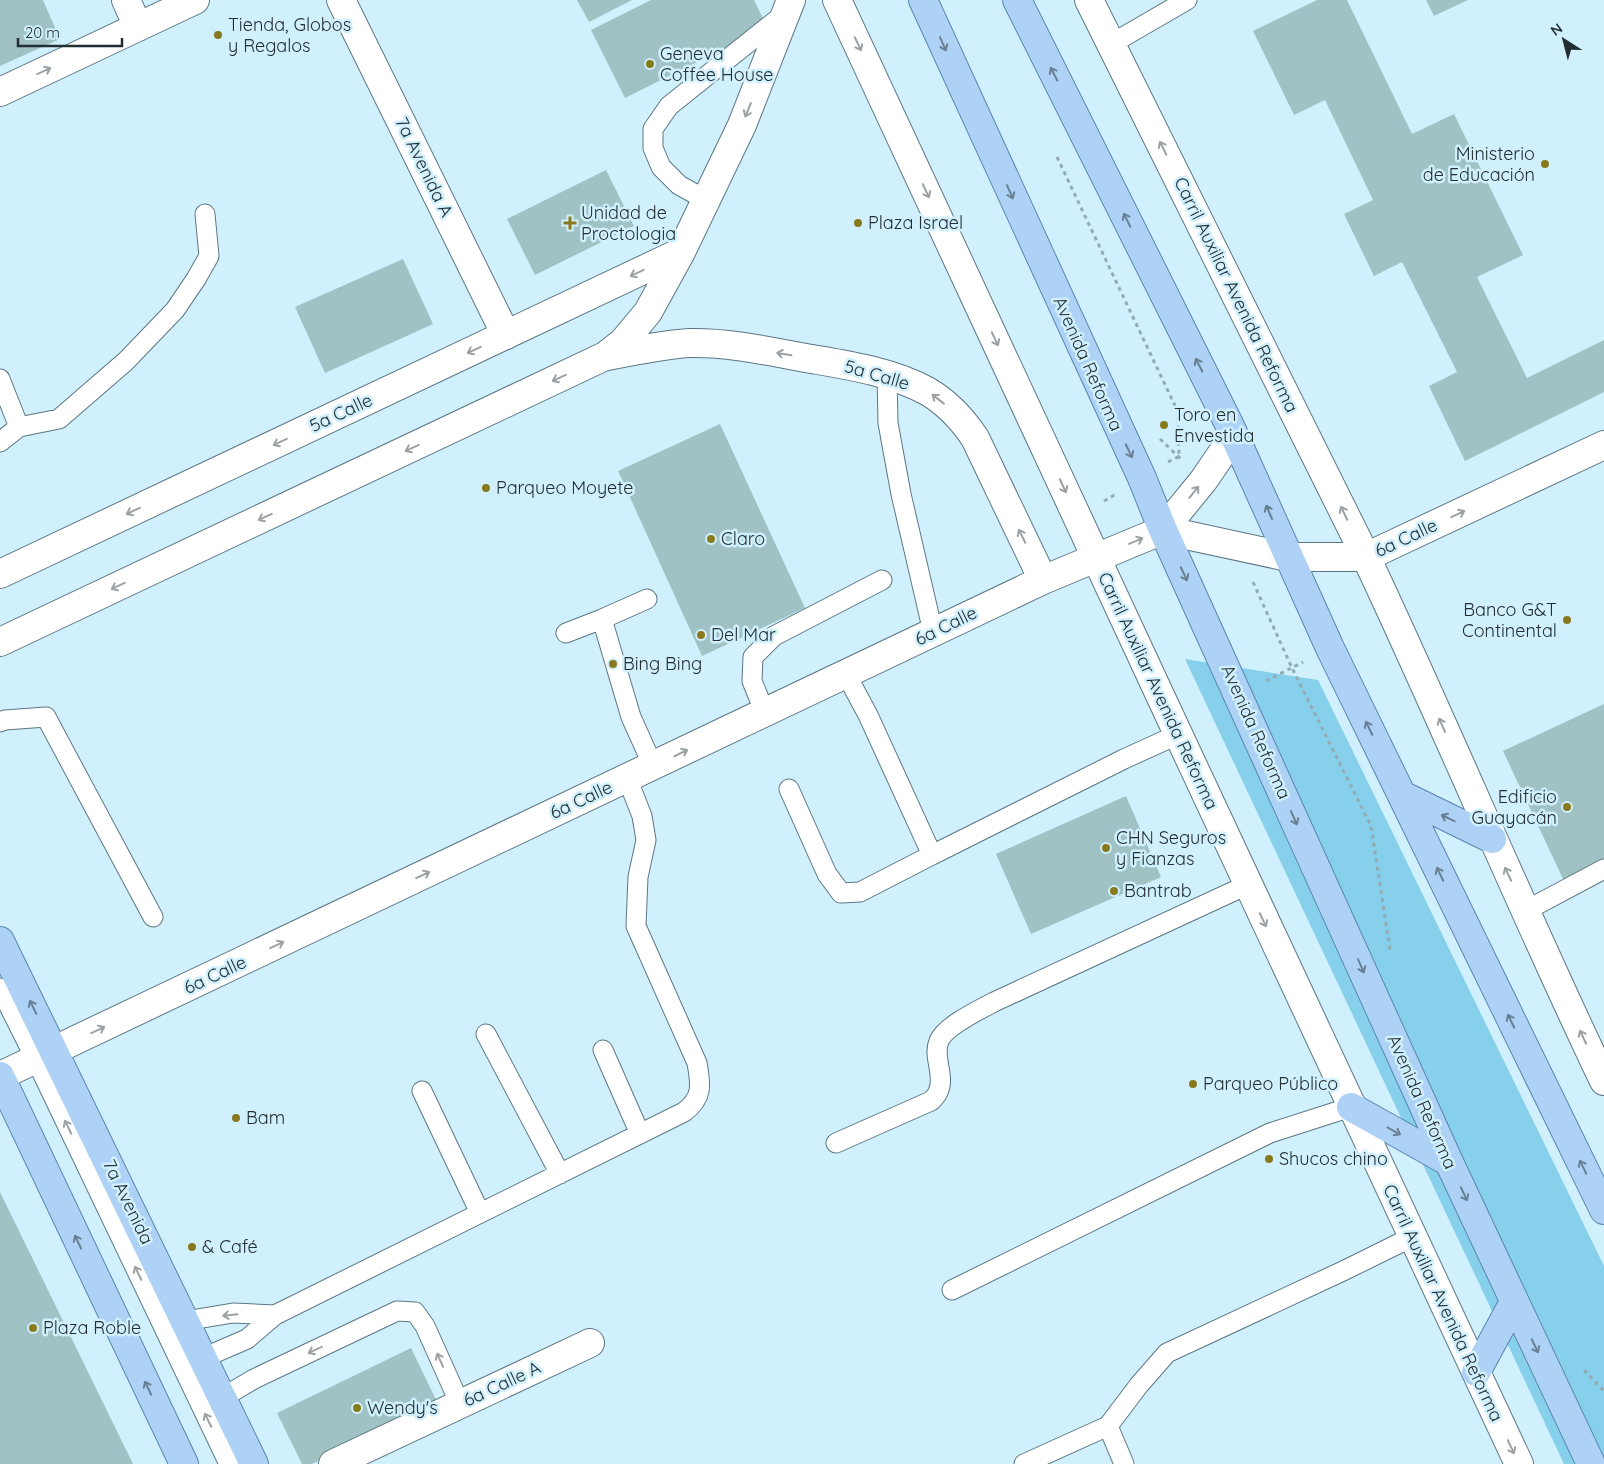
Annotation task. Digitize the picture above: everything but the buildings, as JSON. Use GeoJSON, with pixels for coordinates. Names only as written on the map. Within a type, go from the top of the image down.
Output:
{"type":"FeatureCollection","features":[{"type":"Feature","properties":{"kind":"main road","name":"Avenida Reforma"},"geometry":{"type":"LineString","coordinates":[[923,0],[1142,478],[1163,530],[1449,1162],[1590,1464]]}},
{"type":"Feature","properties":{"kind":"main road"},"geometry":{"type":"LineString","coordinates":[[1017,0],[1234,436],[1330,648],[1604,1210]]}},
{"type":"Feature","properties":{"kind":"main road"},"geometry":{"type":"LineString","coordinates":[[1402,795],[1492,839]]}},
{"type":"Feature","properties":{"kind":"main road","name":"7a Avenida"},"geometry":{"type":"LineString","coordinates":[[0,941],[45,1055],[186,1321],[254,1464]]}},
{"type":"Feature","properties":{"kind":"main road"},"geometry":{"type":"LineString","coordinates":[[0,1076],[184,1464]]}},
{"type":"Feature","properties":{"kind":"main road"},"geometry":{"type":"LineString","coordinates":[[1351,1107],[1449,1162]]}},
{"type":"Feature","properties":{"kind":"main road"},"geometry":{"type":"LineString","coordinates":[[1476,1372],[1514,1302]]}},
{"type":"Feature","properties":{"kind":"street"},"geometry":{"type":"LineString","coordinates":[[126,0],[138,27]]}},
{"type":"Feature","properties":{"kind":"street"},"geometry":{"type":"LineString","coordinates":[[0,92],[196,0]]}},
{"type":"Feature","properties":{"kind":"street","name":"7a Avenida A"},"geometry":{"type":"LineString","coordinates":[[341,0],[506,335]]}},
{"type":"Feature","properties":{"kind":"street","name":"Carril Auxiliar Avenida Reforma"},"geometry":{"type":"LineString","coordinates":[[837,0],[1179,734],[1247,885],[1519,1464]]}},
{"type":"Feature","properties":{"kind":"street","name":"Carril Auxiliar Avenida Reforma"},"geometry":{"type":"LineString","coordinates":[[1089,0],[1366,557],[1492,839],[1604,1081]]}},
{"type":"Feature","properties":{"kind":"street","name":"5a Calle"},"geometry":{"type":"LineString","coordinates":[[0,642],[603,357],[623,342],[643,319],[681,252],[742,125],[789,6]]}},
{"type":"Feature","properties":{"kind":"street","name":"5a Calle"},"geometry":{"type":"LineString","coordinates":[[0,574],[681,252]]}},
{"type":"Feature","properties":{"kind":"street","name":"5a Calle"},"geometry":{"type":"LineString","coordinates":[[603,357],[656,346],[711,343],[855,367],[887,375],[928,392],[964,421],[975,438],[1043,580]]}},
{"type":"Feature","properties":{"kind":"street","name":"6a Calle"},"geometry":{"type":"LineString","coordinates":[[0,1076],[1043,580],[1163,530],[1203,481],[1234,436]]}},
{"type":"Feature","properties":{"kind":"street","name":"6a Calle"},"geometry":{"type":"LineString","coordinates":[[1163,530],[1288,557],[1366,557],[1604,445]]}},
{"type":"Feature","properties":{"kind":"street","name":"6a Calle A"},"geometry":{"type":"LineString","coordinates":[[333,1464],[590,1343]]}},
{"type":"Feature","properties":{"kind":"lane"},"geometry":{"type":"LineString","coordinates":[[1111,44],[1187,0]]}},
{"type":"Feature","properties":{"kind":"lane"},"geometry":{"type":"LineString","coordinates":[[706,200],[679,185],[661,167],[653,148],[653,129],[669,106],[789,6]]}},
{"type":"Feature","properties":{"kind":"lane"},"geometry":{"type":"LineString","coordinates":[[0,442],[19,427],[59,419],[126,361],[175,310],[209,256],[205,214]]}},
{"type":"Feature","properties":{"kind":"lane"},"geometry":{"type":"LineString","coordinates":[[887,375],[888,423],[900,494],[933,632]]}},
{"type":"Feature","properties":{"kind":"lane"},"geometry":{"type":"LineString","coordinates":[[0,379],[19,427]]}},
{"type":"Feature","properties":{"kind":"lane"},"geometry":{"type":"LineString","coordinates":[[765,713],[752,681],[752,658],[774,636],[882,580]]}},
{"type":"Feature","properties":{"kind":"lane"},"geometry":{"type":"LineString","coordinates":[[566,634],[647,598]]}},
{"type":"Feature","properties":{"kind":"lane"},"geometry":{"type":"LineString","coordinates":[[602,619],[631,717],[654,766]]}},
{"type":"Feature","properties":{"kind":"lane"},"geometry":{"type":"LineString","coordinates":[[846,674],[868,715],[932,855]]}},
{"type":"Feature","properties":{"kind":"lane"},"geometry":{"type":"LineString","coordinates":[[0,722],[46,717],[153,916]]}},
{"type":"Feature","properties":{"kind":"lane"},"geometry":{"type":"LineString","coordinates":[[790,789],[827,874],[841,892],[860,892],[1124,759],[1179,734]]}},
{"type":"Feature","properties":{"kind":"lane"},"geometry":{"type":"LineString","coordinates":[[204,1358],[246,1339],[275,1315],[684,1112],[694,1105],[701,1084],[697,1063],[636,926],[638,877],[646,840],[642,816],[627,778]]}},
{"type":"Feature","properties":{"kind":"lane"},"geometry":{"type":"LineString","coordinates":[[1525,911],[1604,870]]}},
{"type":"Feature","properties":{"kind":"lane"},"geometry":{"type":"LineString","coordinates":[[836,1143],[931,1101],[938,1092],[941,1078],[937,1055],[939,1041],[949,1030],[970,1016],[994,1002],[1247,885]]}},
{"type":"Feature","properties":{"kind":"lane"},"geometry":{"type":"LineString","coordinates":[[0,988],[45,1055],[229,1464]]}},
{"type":"Feature","properties":{"kind":"lane"},"geometry":{"type":"LineString","coordinates":[[486,1034],[560,1174]]}},
{"type":"Feature","properties":{"kind":"lane"},"geometry":{"type":"LineString","coordinates":[[603,1050],[640,1134]]}},
{"type":"Feature","properties":{"kind":"lane"},"geometry":{"type":"LineString","coordinates":[[422,1091],[480,1213]]}},
{"type":"Feature","properties":{"kind":"lane"},"geometry":{"type":"LineString","coordinates":[[952,1290],[1270,1133],[1351,1107]]}},
{"type":"Feature","properties":{"kind":"lane"},"geometry":{"type":"LineString","coordinates":[[1024,1464],[1108,1426],[1139,1385],[1167,1353],[1412,1237]]}},
{"type":"Feature","properties":{"kind":"lane"},"geometry":{"type":"LineString","coordinates":[[222,1398],[254,1379],[398,1311],[415,1312],[426,1326],[460,1404]]}},
{"type":"Feature","properties":{"kind":"lane"},"geometry":{"type":"LineString","coordinates":[[186,1321],[233,1314],[275,1315]]}},
{"type":"Feature","properties":{"kind":"lane"},"geometry":{"type":"LineString","coordinates":[[1108,1426],[1124,1464]]}},
{"type":"Feature","properties":{"kind":"path"},"geometry":{"type":"LineString","coordinates":[[1055,152],[1178,412],[1179,456]]}},
{"type":"Feature","properties":{"kind":"path"},"geometry":{"type":"LineString","coordinates":[[1236,546],[1292,668],[1371,826],[1390,950]]}},
{"type":"Feature","properties":{"kind":"path"},"geometry":{"type":"LineString","coordinates":[[1577,1363],[1604,1391]]}},
{"type":"Feature","properties":{"kind":"shaded area"},"geometry":{"type":"Polygon","coordinates":[[[1185,659],[1318,680],[1604,1266],[1604,1464],[1564,1464],[1185,659]]]}},
{"type":"Feature","properties":{"kind":"place","name":"Tienda, Globos y Regalos"},"geometry":{"type":"Point","coordinates":[218,35]}},
{"type":"Feature","properties":{"kind":"place","name":"Geneva Coffee House"},"geometry":{"type":"Point","coordinates":[650,64]}},
{"type":"Feature","properties":{"kind":"place","name":"Ministerio de Educación"},"geometry":{"type":"Point","coordinates":[1545,164]}},
{"type":"Feature","properties":{"kind":"place","name":"Unidad de Proctologia"},"geometry":{"type":"Point","coordinates":[570,223]}},
{"type":"Feature","properties":{"kind":"place","name":"Plaza Israel"},"geometry":{"type":"Point","coordinates":[858,223]}},
{"type":"Feature","properties":{"kind":"place","name":"Toro en Envestida"},"geometry":{"type":"Point","coordinates":[1164,425]}},
{"type":"Feature","properties":{"kind":"place","name":"Parqueo Moyete"},"geometry":{"type":"Point","coordinates":[486,488]}},
{"type":"Feature","properties":{"kind":"place","name":"Claro"},"geometry":{"type":"Point","coordinates":[711,539]}},
{"type":"Feature","properties":{"kind":"place","name":"Banco G&T Continental"},"geometry":{"type":"Point","coordinates":[1567,620]}},
{"type":"Feature","properties":{"kind":"place","name":"Del Mar"},"geometry":{"type":"Point","coordinates":[701,635]}},
{"type":"Feature","properties":{"kind":"place","name":"Bing Bing"},"geometry":{"type":"Point","coordinates":[613,664]}},
{"type":"Feature","properties":{"kind":"place","name":"Edificio Guayacán"},"geometry":{"type":"Point","coordinates":[1567,807]}},
{"type":"Feature","properties":{"kind":"place","name":"CHN Seguros y Fianzas"},"geometry":{"type":"Point","coordinates":[1106,848]}},
{"type":"Feature","properties":{"kind":"place","name":"Bantrab"},"geometry":{"type":"Point","coordinates":[1114,891]}},
{"type":"Feature","properties":{"kind":"place","name":"Parqueo Público"},"geometry":{"type":"Point","coordinates":[1193,1084]}},
{"type":"Feature","properties":{"kind":"place","name":"Bam"},"geometry":{"type":"Point","coordinates":[236,1118]}},
{"type":"Feature","properties":{"kind":"place","name":"Shucos chino"},"geometry":{"type":"Point","coordinates":[1269,1159]}},
{"type":"Feature","properties":{"kind":"place","name":"& Café"},"geometry":{"type":"Point","coordinates":[192,1247]}},
{"type":"Feature","properties":{"kind":"place","name":"Plaza Roble"},"geometry":{"type":"Point","coordinates":[33,1328]}},
{"type":"Feature","properties":{"kind":"place","name":"Wendy's"},"geometry":{"type":"Point","coordinates":[357,1408]}}]}
